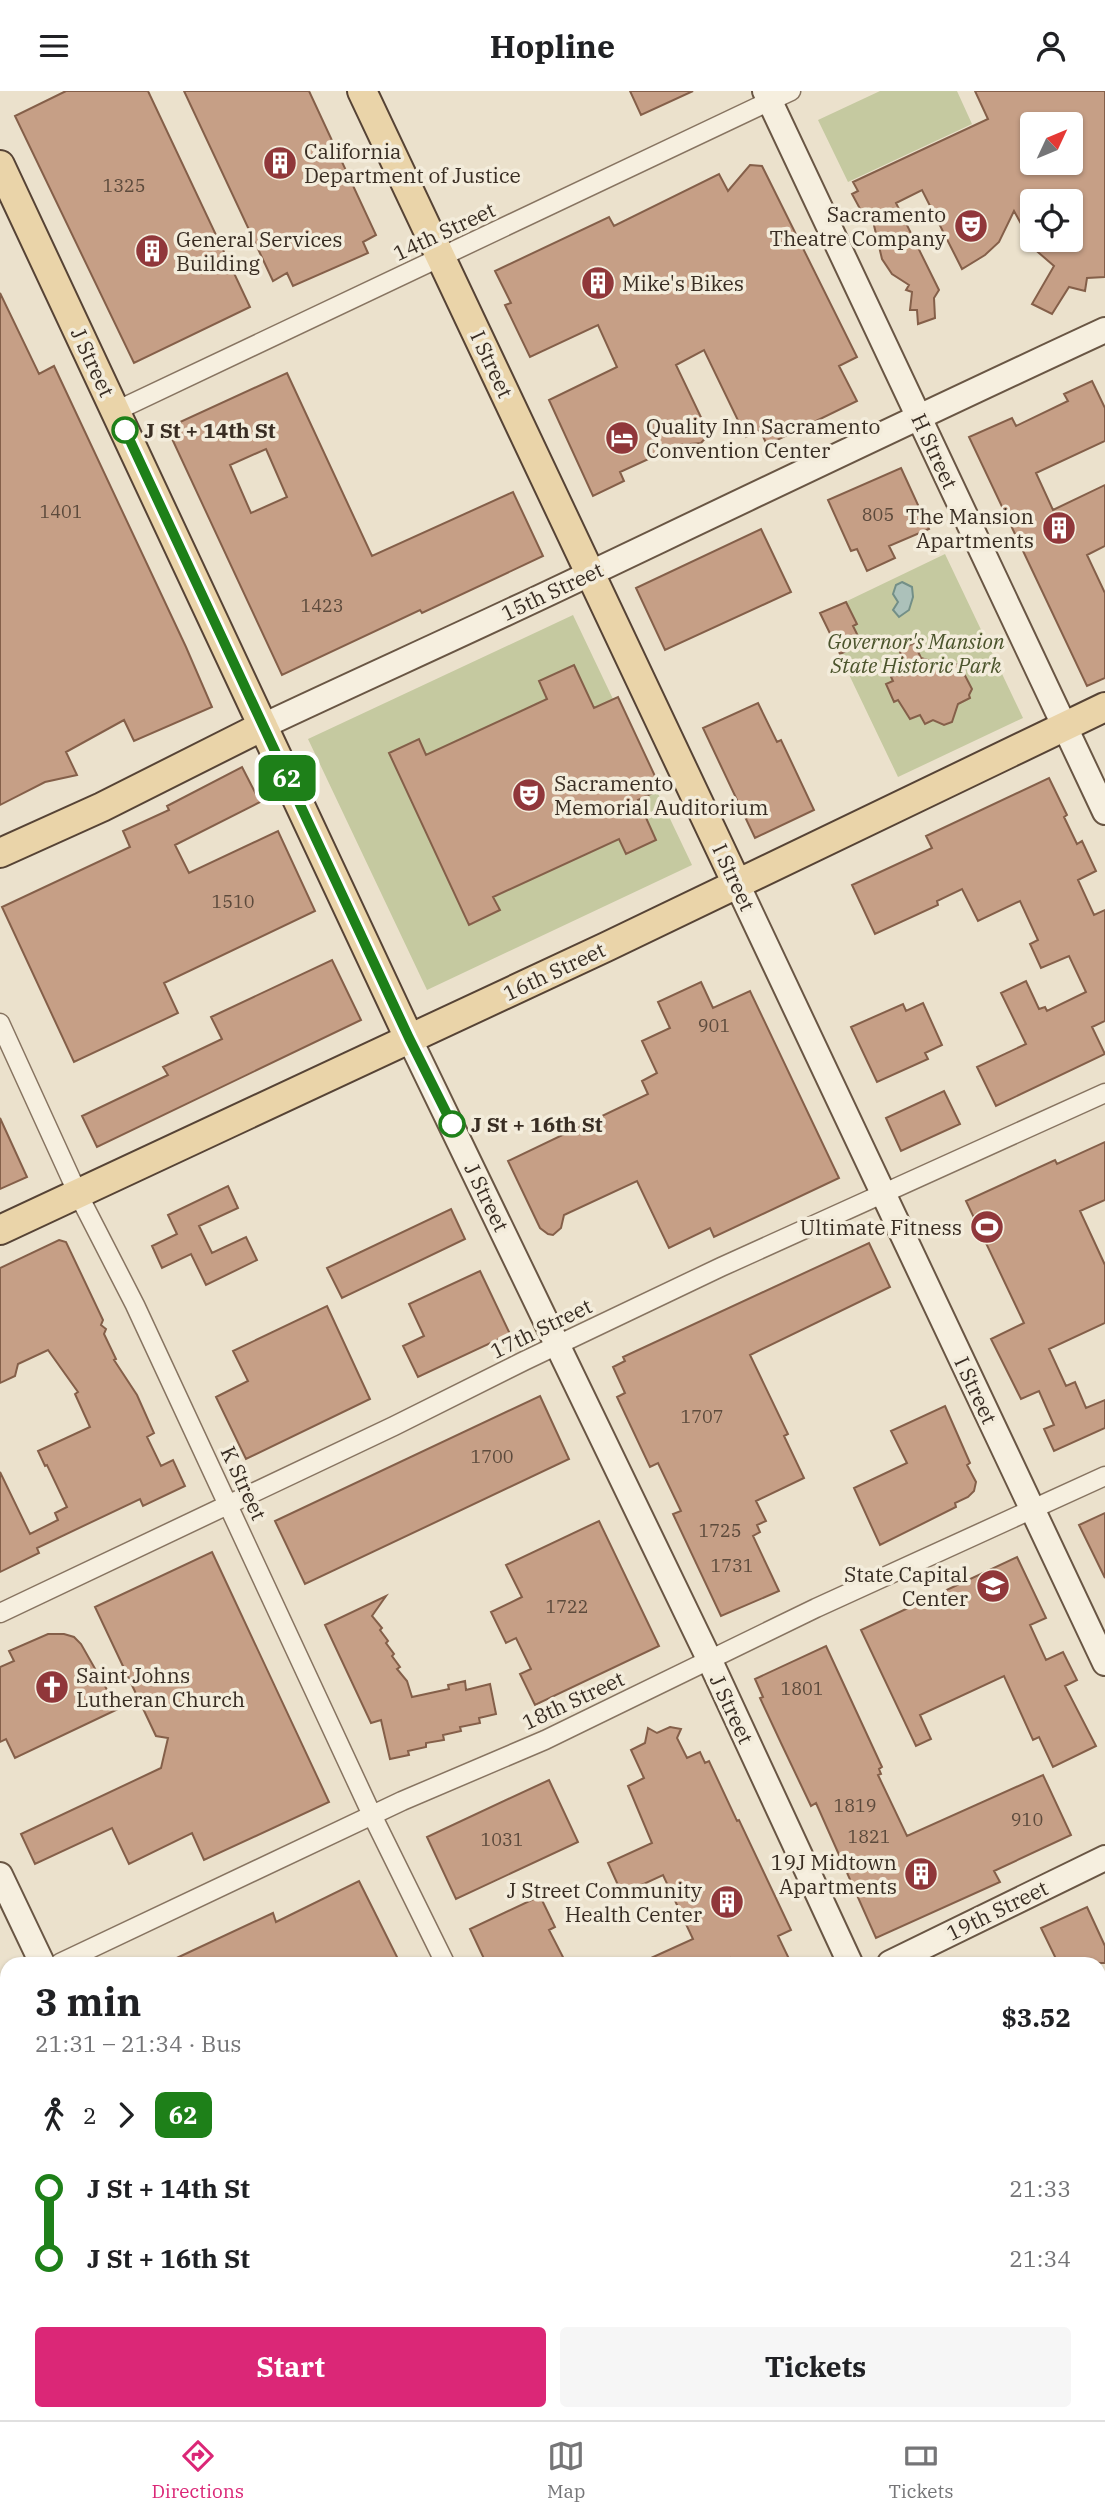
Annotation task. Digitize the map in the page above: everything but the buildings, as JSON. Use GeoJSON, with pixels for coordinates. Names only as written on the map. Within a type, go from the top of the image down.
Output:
{"type":"FeatureCollection","features":[{"type":"Feature","properties":{"kind":"main road","name":"I Street"},"geometry":{"type":"LineString","coordinates":[[362,91],[1105,1663]]}},
{"type":"Feature","properties":{"kind":"main road","name":"H Street"},"geometry":{"type":"LineString","coordinates":[[775,94],[918,416],[1105,812]]}},
{"type":"Feature","properties":{"kind":"main road","name":"J Street"},"geometry":{"type":"LineString","coordinates":[[0,165],[409,1038],[710,1661],[847,1957]]}},
{"type":"Feature","properties":{"kind":"main road","name":"15th Street"},"geometry":{"type":"LineString","coordinates":[[0,853],[102,807],[263,726],[1105,330]]}},
{"type":"Feature","properties":{"kind":"main road","name":"16th Street"},"geometry":{"type":"LineString","coordinates":[[0,1230],[606,947],[1105,708]]}},
{"type":"Feature","properties":{"kind":"main road","name":"19th Street"},"geometry":{"type":"LineString","coordinates":[[902,1957],[1105,1858]]}},
{"type":"Feature","properties":{"kind":"main road"},"geometry":{"type":"LineString","coordinates":[[0,1875],[39,1957]]}},
{"type":"Feature","properties":{"kind":"street","name":"14th Street"},"geometry":{"type":"LineString","coordinates":[[116,411],[442,257],[775,94]]}},
{"type":"Feature","properties":{"kind":"street","name":"K Street"},"geometry":{"type":"LineString","coordinates":[[0,1023],[78,1194],[135,1305],[372,1815],[442,1957]]}},
{"type":"Feature","properties":{"kind":"street","name":"17th Street"},"geometry":{"type":"LineString","coordinates":[[0,1613],[721,1267],[1105,1093]]}},
{"type":"Feature","properties":{"kind":"street","name":"18th Street"},"geometry":{"type":"LineString","coordinates":[[73,1957],[372,1815],[545,1740],[816,1608],[1105,1476]]}},
{"type":"Feature","properties":{"kind":"green space"},"geometry":{"type":"Polygon","coordinates":[[[880,91],[957,91],[972,124],[848,182],[818,120],[880,91]]]}},
{"type":"Feature","properties":{"kind":"green space","name":"Governor's Mansion State Historic Park"},"geometry":{"type":"Polygon","coordinates":[[[945,554],[1023,718],[898,777],[820,614],[945,554]]]}},
{"type":"Feature","properties":{"kind":"green space"},"geometry":{"type":"Polygon","coordinates":[[[573,615],[692,865],[427,990],[308,739],[573,615]]]}},
{"type":"Feature","properties":{"kind":"water"},"geometry":{"type":"Polygon","coordinates":[[[902,582],[912,587],[913,597],[909,610],[899,617],[893,610],[898,602],[893,594],[896,585],[902,582]]]}},
{"type":"Feature","properties":{"kind":"bus line","name":"62"},"geometry":{"type":"LineString","coordinates":[[125,430],[409,1038],[452,1124]]}},
{"type":"Feature","properties":{"kind":"place","name":"California Department of Justice"},"geometry":{"type":"Point","coordinates":[280,163]}},
{"type":"Feature","properties":{"kind":"place","name":"Sacramento Theatre Company"},"geometry":{"type":"Point","coordinates":[971,226]}},
{"type":"Feature","properties":{"kind":"place","name":"General Services Building"},"geometry":{"type":"Point","coordinates":[152,251]}},
{"type":"Feature","properties":{"kind":"place","name":"Mike's Bikes"},"geometry":{"type":"Point","coordinates":[598,283]}},
{"type":"Feature","properties":{"kind":"place","name":"J St + 14th St"},"geometry":{"type":"Point","coordinates":[125,430]}},
{"type":"Feature","properties":{"kind":"place","name":"Quality Inn Sacramento Convention Center"},"geometry":{"type":"Point","coordinates":[622,438]}},
{"type":"Feature","properties":{"kind":"place","name":"The Mansion Apartments"},"geometry":{"type":"Point","coordinates":[1059,528]}},
{"type":"Feature","properties":{"kind":"place","name":"Sacramento Memorial Auditorium"},"geometry":{"type":"Point","coordinates":[529,795]}},
{"type":"Feature","properties":{"kind":"place","name":"J St + 16th St"},"geometry":{"type":"Point","coordinates":[452,1124]}},
{"type":"Feature","properties":{"kind":"place","name":"Ultimate Fitness"},"geometry":{"type":"Point","coordinates":[987,1227]}},
{"type":"Feature","properties":{"kind":"place","name":"State Capital Center"},"geometry":{"type":"Point","coordinates":[993,1586]}},
{"type":"Feature","properties":{"kind":"place","name":"Saint Johns Lutheran Church"},"geometry":{"type":"Point","coordinates":[52,1687]}},
{"type":"Feature","properties":{"kind":"place","name":"19J Midtown Apartments"},"geometry":{"type":"Point","coordinates":[921,1874]}},
{"type":"Feature","properties":{"kind":"place","name":"J Street Community Health Center"},"geometry":{"type":"Point","coordinates":[727,1902]}}]}
